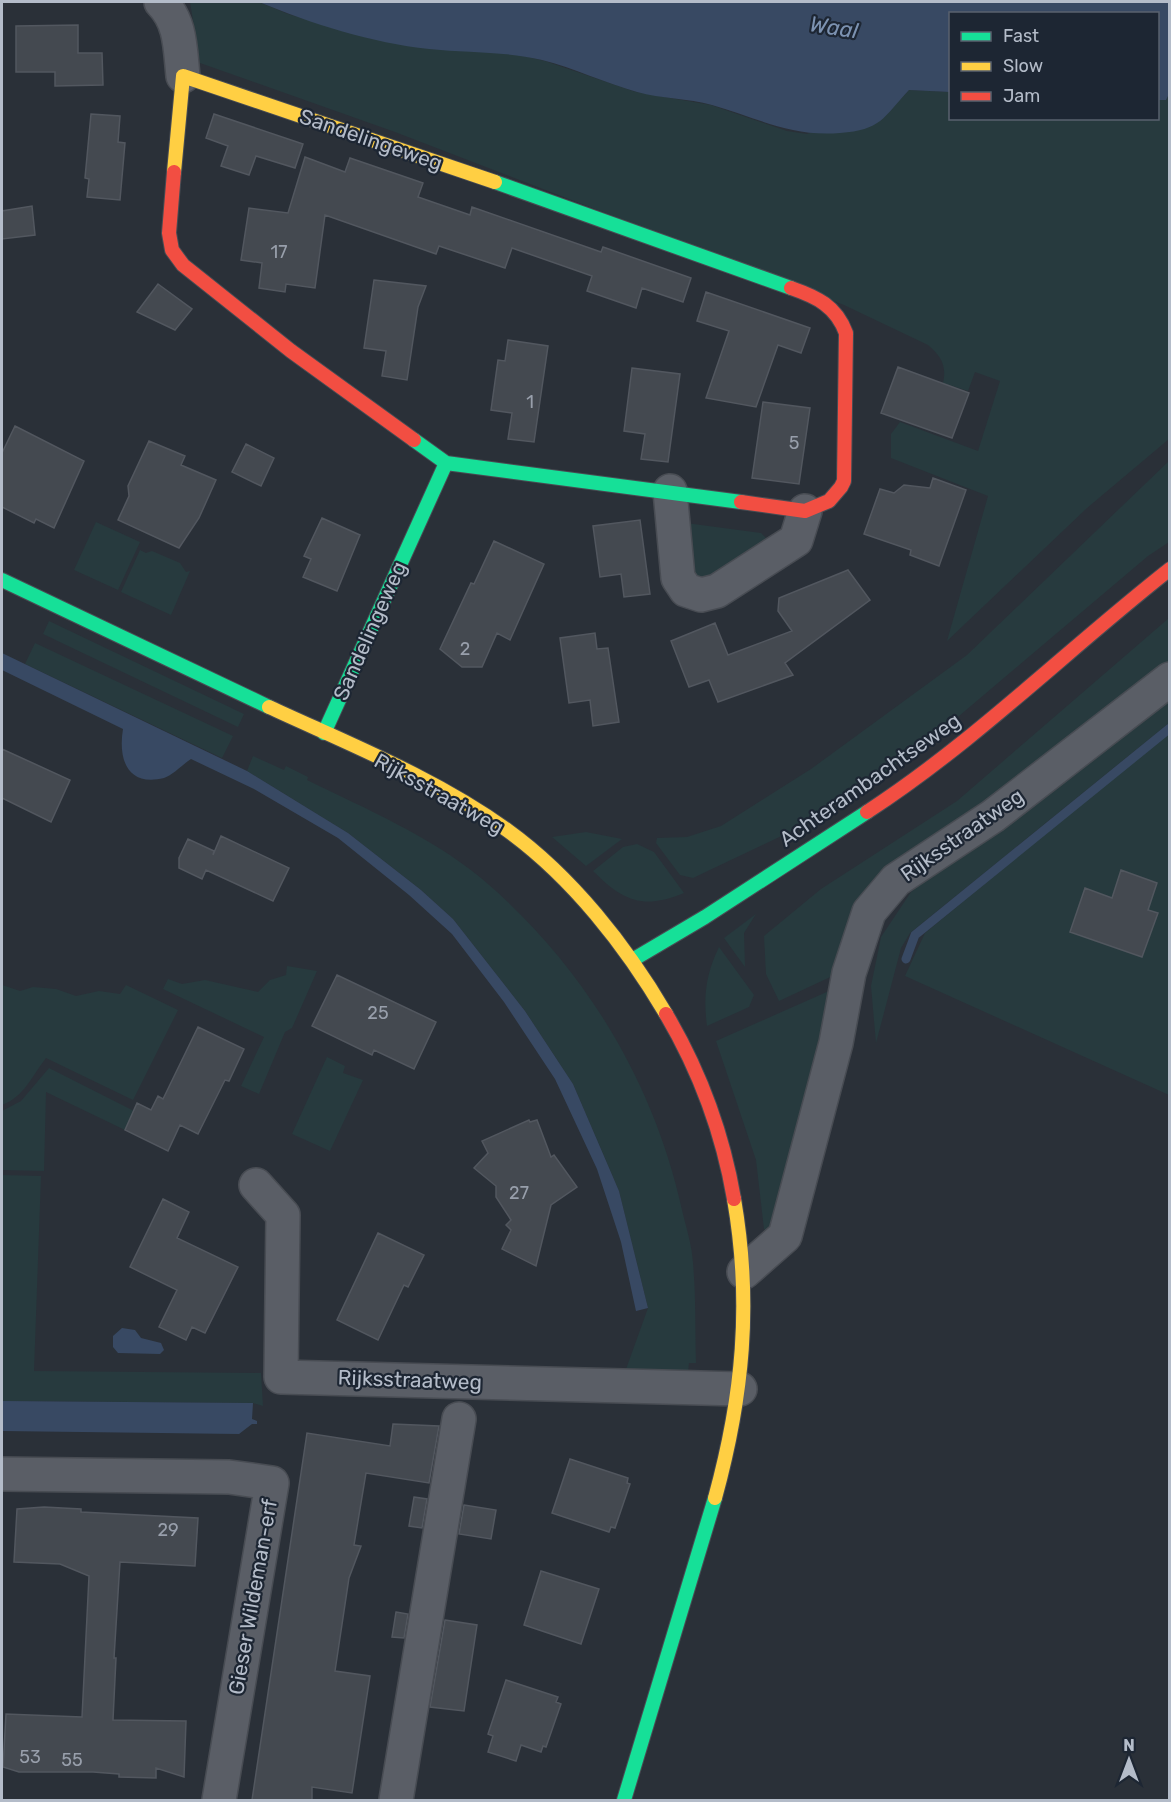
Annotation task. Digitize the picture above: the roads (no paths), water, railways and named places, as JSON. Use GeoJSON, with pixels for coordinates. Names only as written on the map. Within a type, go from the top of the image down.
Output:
{"type":"FeatureCollection","features":[{"type":"Feature","properties":{"kind":"street"},"geometry":{"type":"LineString","coordinates":[[161,2],[173,14],[179,32],[183,76],[170,233],[172,250],[183,265],[291,351],[446,463],[670,491],[805,511],[796,540],[717,591],[700,595],[686,590],[678,578],[670,491]]}},
{"type":"Feature","properties":{"kind":"street","name":"Sandelingeweg"},"geometry":{"type":"LineString","coordinates":[[183,76],[435,161],[816,297],[831,306],[841,318],[846,333],[844,481],[837,495],[824,506],[805,511]]}},
{"type":"Feature","properties":{"kind":"street","name":"Sandelingeweg"},"geometry":{"type":"LineString","coordinates":[[324,733],[446,463]]}},
{"type":"Feature","properties":{"kind":"street","name":"Achterambachtseweg"},"geometry":{"type":"LineString","coordinates":[[634,959],[705,917],[933,767],[959,748],[1129,601],[1170,569]]}},
{"type":"Feature","properties":{"kind":"street","name":"Rijksstraatweg"},"geometry":{"type":"LineString","coordinates":[[2,580],[419,779],[502,826],[572,887],[634,959],[668,1016],[713,1112],[738,1217],[744,1272],[740,1389],[723,1475],[624,1800]]}},
{"type":"Feature","properties":{"kind":"street","name":"Rijksstraatweg"},"geometry":{"type":"LineString","coordinates":[[744,1272],[785,1236],[836,1043],[849,973],[869,912],[896,880],[993,816],[1170,679]]}},
{"type":"Feature","properties":{"kind":"street","name":"Rijksstraatweg"},"geometry":{"type":"LineString","coordinates":[[256,1185],[283,1215],[281,1377],[740,1389]]}},
{"type":"Feature","properties":{"kind":"street"},"geometry":{"type":"LineString","coordinates":[[396,1800],[459,1419]]}},
{"type":"Feature","properties":{"kind":"street","name":"Gieser Wildeman-erf"},"geometry":{"type":"LineString","coordinates":[[2,1474],[229,1477],[272,1483],[219,1800]]}},
{"type":"Feature","properties":{"kind":"water","name":"Waal"},"geometry":{"type":"Polygon","coordinates":[[[259,2],[1169,2],[1169,94],[1166,100],[1159,100],[1159,12],[949,12],[949,92],[909,90],[880,121],[864,129],[840,133],[790,129],[703,103],[637,92],[566,67],[528,57],[408,46],[364,37],[300,18],[259,2]]]}},
{"type":"Feature","properties":{"kind":"water"},"geometry":{"type":"Polygon","coordinates":[[[2,653],[247,771],[348,833],[421,890],[453,919],[525,1011],[573,1084],[619,1191],[648,1308],[636,1311],[621,1242],[597,1169],[555,1079],[504,1002],[452,934],[409,895],[338,838],[254,789],[191,759],[164,778],[151,780],[133,774],[124,760],[122,751],[123,729],[2,670],[2,653]]]}},
{"type":"Feature","properties":{"kind":"water"},"geometry":{"type":"Polygon","coordinates":[[[122,1328],[135,1330],[141,1338],[161,1343],[164,1350],[160,1354],[118,1353],[113,1347],[113,1336],[122,1328]]]}},
{"type":"Feature","properties":{"kind":"water"},"geometry":{"type":"Polygon","coordinates":[[[2,1401],[253,1403],[252,1419],[257,1421],[257,1424],[252,1424],[239,1434],[2,1431],[2,1401]]]}},
{"type":"Feature","properties":{"kind":"waterway"},"geometry":{"type":"LineString","coordinates":[[906,959],[915,935],[1170,728]]}}]}
